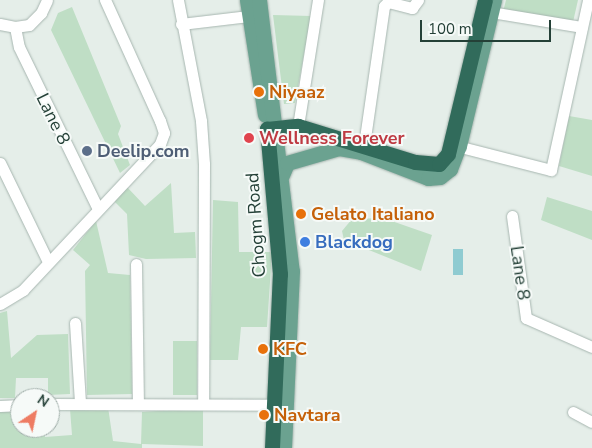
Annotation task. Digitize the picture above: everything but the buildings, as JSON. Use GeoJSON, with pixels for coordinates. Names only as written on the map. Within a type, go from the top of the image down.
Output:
{"type":"FeatureCollection","features":[{"type":"Feature","properties":{"kind":"highway"},"geometry":{"type":"LineString","coordinates":[[272,128],[298,126],[429,165],[439,164],[455,145],[489,6]]}},
{"type":"Feature","properties":{"kind":"highway","name":"Chogm Road"},"geometry":{"type":"LineString","coordinates":[[272,128],[280,274],[278,405],[272,448]]}},
{"type":"Feature","properties":{"kind":"main road","name":"Chogm Road"},"geometry":{"type":"LineString","coordinates":[[247,0],[282,175],[292,271],[278,405],[284,448]]}},
{"type":"Feature","properties":{"kind":"main road","name":"Chogm Road"},"geometry":{"type":"LineString","coordinates":[[259,0],[272,128]]}},
{"type":"Feature","properties":{"kind":"main road"},"geometry":{"type":"LineString","coordinates":[[282,175],[287,163],[338,148],[361,152],[428,178],[440,177],[450,169],[455,145]]}},
{"type":"Feature","properties":{"kind":"street"},"geometry":{"type":"LineString","coordinates":[[0,24],[15,27],[29,25],[41,13],[47,0]]}},
{"type":"Feature","properties":{"kind":"street"},"geometry":{"type":"LineString","coordinates":[[0,304],[23,290],[160,144],[164,133],[105,0]]}},
{"type":"Feature","properties":{"kind":"street"},"geometry":{"type":"LineString","coordinates":[[178,0],[181,24],[201,121],[204,164],[203,403]]}},
{"type":"Feature","properties":{"kind":"street"},"geometry":{"type":"LineString","coordinates":[[298,126],[318,0]]}},
{"type":"Feature","properties":{"kind":"street"},"geometry":{"type":"LineString","coordinates":[[364,145],[384,6],[388,2],[412,8],[418,0]]}},
{"type":"Feature","properties":{"kind":"street"},"geometry":{"type":"LineString","coordinates":[[455,145],[551,170],[588,0]]}},
{"type":"Feature","properties":{"kind":"street"},"geometry":{"type":"LineString","coordinates":[[489,6],[582,27]]}},
{"type":"Feature","properties":{"kind":"street"},"geometry":{"type":"LineString","coordinates":[[181,24],[249,16]]}},
{"type":"Feature","properties":{"kind":"street","name":"Lane 8"},"geometry":{"type":"LineString","coordinates":[[15,27],[19,47],[98,209]]}},
{"type":"Feature","properties":{"kind":"street"},"geometry":{"type":"LineString","coordinates":[[0,163],[48,262]]}},
{"type":"Feature","properties":{"kind":"street","name":"Lane 8"},"geometry":{"type":"LineString","coordinates":[[512,216],[526,318],[592,346]]}},
{"type":"Feature","properties":{"kind":"street"},"geometry":{"type":"LineString","coordinates":[[136,264],[138,402]]}},
{"type":"Feature","properties":{"kind":"street"},"geometry":{"type":"LineString","coordinates":[[74,323],[80,402]]}},
{"type":"Feature","properties":{"kind":"street"},"geometry":{"type":"LineString","coordinates":[[60,403],[138,402],[278,405]]}},
{"type":"Feature","properties":{"kind":"street"},"geometry":{"type":"LineString","coordinates":[[573,412],[592,422]]}},
{"type":"Feature","properties":{"kind":"green space"},"geometry":{"type":"Polygon","coordinates":[[[506,0],[578,0],[573,22],[503,12],[506,0]]]}},
{"type":"Feature","properties":{"kind":"green space"},"geometry":{"type":"Polygon","coordinates":[[[72,7],[121,126],[118,134],[130,165],[120,173],[51,30],[58,13],[72,7]]]}},
{"type":"Feature","properties":{"kind":"green space"},"geometry":{"type":"Polygon","coordinates":[[[273,15],[311,16],[295,103],[284,104],[273,15]]]}},
{"type":"Feature","properties":{"kind":"green space"},"geometry":{"type":"Polygon","coordinates":[[[569,116],[592,120],[592,176],[559,166],[569,116]]]}},
{"type":"Feature","properties":{"kind":"green space"},"geometry":{"type":"Polygon","coordinates":[[[171,183],[174,233],[195,232],[196,258],[146,259],[129,255],[127,214],[114,201],[127,187],[145,206],[171,183]]]}},
{"type":"Feature","properties":{"kind":"green space"},"geometry":{"type":"Polygon","coordinates":[[[547,197],[592,211],[592,240],[541,220],[547,197]]]}},
{"type":"Feature","properties":{"kind":"green space"},"geometry":{"type":"Polygon","coordinates":[[[213,200],[238,202],[239,252],[272,252],[267,327],[241,327],[238,360],[210,360],[213,200]]]}},
{"type":"Feature","properties":{"kind":"green space"},"geometry":{"type":"Polygon","coordinates":[[[383,218],[432,235],[421,271],[344,240],[342,231],[352,219],[383,218]]]}},
{"type":"Feature","properties":{"kind":"green space"},"geometry":{"type":"Polygon","coordinates":[[[96,221],[108,273],[130,275],[132,394],[87,395],[85,271],[90,265],[73,250],[96,221]]]}},
{"type":"Feature","properties":{"kind":"green space"},"geometry":{"type":"Polygon","coordinates":[[[7,311],[11,358],[37,335],[68,334],[70,394],[60,394],[60,388],[48,388],[48,378],[16,378],[16,388],[10,388],[10,398],[0,398],[0,313],[7,311]]]}},
{"type":"Feature","properties":{"kind":"green space"},"geometry":{"type":"Polygon","coordinates":[[[173,341],[197,341],[197,395],[173,395],[173,341]]]}},
{"type":"Feature","properties":{"kind":"green space"},"geometry":{"type":"Polygon","coordinates":[[[108,407],[113,441],[141,444],[142,412],[203,408],[203,446],[142,444],[142,448],[0,448],[0,412],[10,412],[10,438],[60,438],[60,436],[72,435],[70,409],[108,407]]]}},
{"type":"Feature","properties":{"kind":"water"},"geometry":{"type":"Polygon","coordinates":[[[453,249],[463,249],[463,275],[453,275],[453,249]]]}},
{"type":"Feature","properties":{"kind":"place","name":"Niyaaz"},"geometry":{"type":"Point","coordinates":[259,92]}},
{"type":"Feature","properties":{"kind":"place","name":"Wellness Forever"},"geometry":{"type":"Point","coordinates":[249,138]}},
{"type":"Feature","properties":{"kind":"place","name":"Deelip.com"},"geometry":{"type":"Point","coordinates":[87,151]}},
{"type":"Feature","properties":{"kind":"place","name":"Gelato Italiano"},"geometry":{"type":"Point","coordinates":[301,214]}},
{"type":"Feature","properties":{"kind":"place","name":"Blackdog"},"geometry":{"type":"Point","coordinates":[305,242]}},
{"type":"Feature","properties":{"kind":"place","name":"KFC"},"geometry":{"type":"Point","coordinates":[263,349]}},
{"type":"Feature","properties":{"kind":"place","name":"Navtara"},"geometry":{"type":"Point","coordinates":[264,415]}}]}
